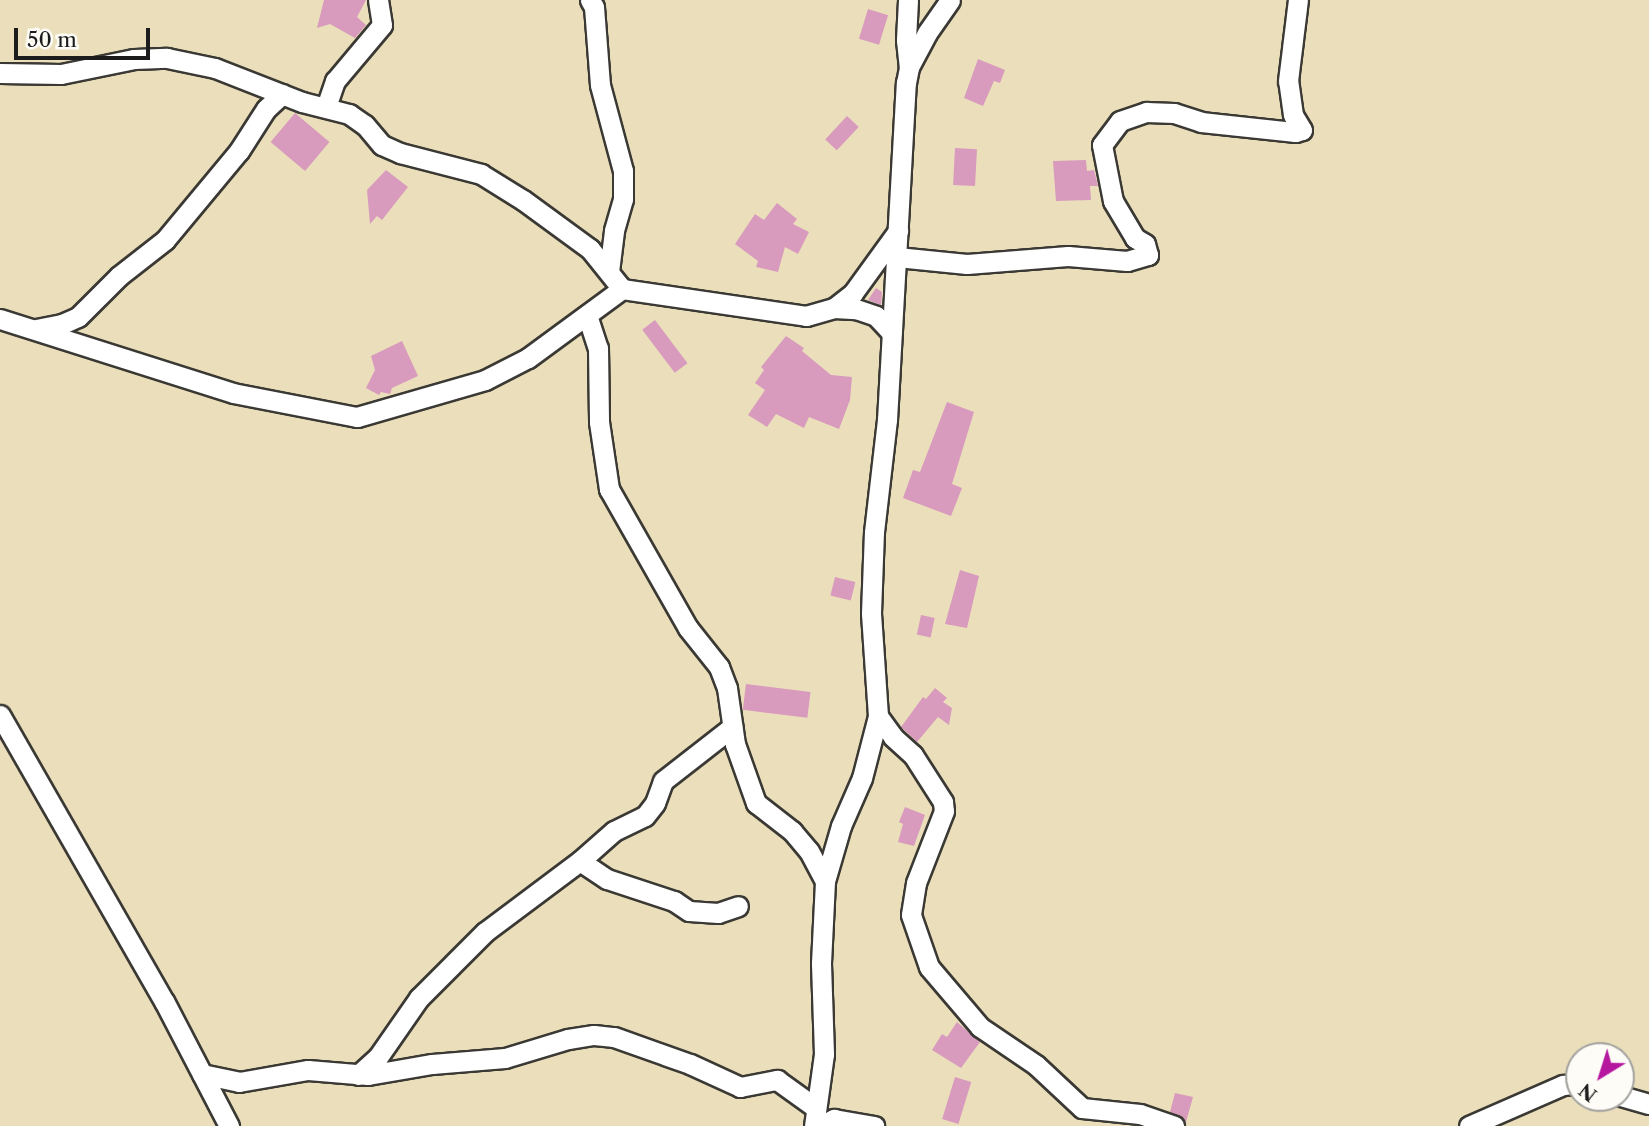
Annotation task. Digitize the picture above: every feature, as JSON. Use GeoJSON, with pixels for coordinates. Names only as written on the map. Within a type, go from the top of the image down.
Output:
{"type":"FeatureCollection","features":[{"type":"Feature","properties":{"kind":"street"},"geometry":{"type":"LineString","coordinates":[[326,107],[335,81],[382,25],[378,0]]}},
{"type":"Feature","properties":{"kind":"street"},"geometry":{"type":"LineString","coordinates":[[590,0],[594,7],[600,85],[623,171],[623,199],[614,231],[609,270]]}},
{"type":"Feature","properties":{"kind":"street"},"geometry":{"type":"LineString","coordinates":[[820,1116],[824,1055],[821,963],[825,881],[841,826],[883,739],[878,716],[870,612],[899,230],[909,67],[906,40],[908,0]]}},
{"type":"Feature","properties":{"kind":"street"},"geometry":{"type":"LineString","coordinates":[[909,67],[927,33],[950,0]]}},
{"type":"Feature","properties":{"kind":"street"},"geometry":{"type":"LineString","coordinates":[[897,257],[967,264],[1068,256],[1127,261],[1148,256],[1145,244],[1135,238],[1114,201],[1102,145],[1120,121],[1146,112],[1174,113],[1201,122],[1295,132],[1302,130],[1293,115],[1288,81],[1298,0]]}},
{"type":"Feature","properties":{"kind":"street"},"geometry":{"type":"LineString","coordinates":[[0,73],[61,74],[134,59],[167,58],[215,68],[282,94],[349,114],[365,125],[382,145],[400,153],[481,174],[590,249],[622,289]]}},
{"type":"Feature","properties":{"kind":"street"},"geometry":{"type":"LineString","coordinates":[[31,330],[62,324],[78,317],[119,276],[165,240],[231,161],[266,109],[282,94]]}},
{"type":"Feature","properties":{"kind":"street"},"geometry":{"type":"LineString","coordinates":[[834,308],[853,293],[899,230]]}},
{"type":"Feature","properties":{"kind":"street"},"geometry":{"type":"LineString","coordinates":[[0,319],[233,393],[357,417],[485,380],[528,358],[622,289],[806,316],[834,308],[856,309],[876,316],[892,333]]}},
{"type":"Feature","properties":{"kind":"street"},"geometry":{"type":"LineString","coordinates":[[587,315],[598,348],[599,422],[609,489],[688,628],[719,667],[727,688],[732,727],[756,803],[792,831],[809,851],[825,881]]}},
{"type":"Feature","properties":{"kind":"street"},"geometry":{"type":"LineString","coordinates":[[0,715],[224,1117]]}},
{"type":"Feature","properties":{"kind":"street"},"geometry":{"type":"LineString","coordinates":[[358,1075],[378,1057],[419,998],[485,932],[580,861],[614,831],[645,816],[655,803],[663,781],[732,727]]}},
{"type":"Feature","properties":{"kind":"street"},"geometry":{"type":"LineString","coordinates":[[883,739],[914,755],[943,802],[944,811],[916,883],[911,915],[917,940],[929,967],[980,1027],[1036,1065],[1082,1108],[1140,1114],[1174,1126]]}},
{"type":"Feature","properties":{"kind":"street"},"geometry":{"type":"LineString","coordinates":[[580,861],[607,879],[674,901],[689,911],[718,913],[738,906]]}},
{"type":"Feature","properties":{"kind":"street"},"geometry":{"type":"LineString","coordinates":[[202,1074],[239,1082],[308,1070],[358,1075],[505,1058],[568,1039],[594,1035],[614,1037],[690,1064],[740,1087],[777,1080],[820,1116],[874,1126]]}},
{"type":"Feature","properties":{"kind":"street"},"geometry":{"type":"LineString","coordinates":[[224,1117],[229,1091],[239,1082]]}},
{"type":"Feature","properties":{"kind":"street"},"geometry":{"type":"LineString","coordinates":[[1469,1126],[1565,1085]]}},
{"type":"Feature","properties":{"kind":"building"},"geometry":{"type":"Polygon","coordinates":[[[324,0],[366,0],[357,17],[366,25],[355,38],[330,24],[317,28],[324,0]]]}},
{"type":"Feature","properties":{"kind":"building"},"geometry":{"type":"Polygon","coordinates":[[[868,9],[888,15],[879,45],[859,39],[868,9]]]}},
{"type":"Feature","properties":{"kind":"building"},"geometry":{"type":"Polygon","coordinates":[[[978,59],[1005,70],[1000,83],[994,81],[983,106],[964,98],[978,59]]]}},
{"type":"Feature","properties":{"kind":"building"},"geometry":{"type":"Polygon","coordinates":[[[295,113],[329,142],[305,171],[271,142],[295,113]]]}},
{"type":"Feature","properties":{"kind":"building"},"geometry":{"type":"Polygon","coordinates":[[[847,116],[859,127],[837,150],[825,139],[847,116]]]}},
{"type":"Feature","properties":{"kind":"building"},"geometry":{"type":"Polygon","coordinates":[[[955,148],[977,149],[975,186],[953,185],[955,148]]]}},
{"type":"Feature","properties":{"kind":"building"},"geometry":{"type":"Polygon","coordinates":[[[1086,160],[1087,171],[1094,170],[1098,186],[1090,186],[1091,200],[1056,201],[1053,161],[1086,160]]]}},
{"type":"Feature","properties":{"kind":"building"},"geometry":{"type":"Polygon","coordinates":[[[386,170],[408,187],[382,220],[377,216],[370,224],[367,190],[386,170]]]}},
{"type":"Feature","properties":{"kind":"building"},"geometry":{"type":"Polygon","coordinates":[[[777,203],[797,219],[793,224],[809,232],[798,254],[785,247],[778,272],[756,267],[758,261],[735,244],[755,214],[764,220],[777,203]]]}},
{"type":"Feature","properties":{"kind":"building"},"geometry":{"type":"Polygon","coordinates":[[[876,288],[882,292],[881,305],[868,300],[876,288]]]}},
{"type":"Feature","properties":{"kind":"building"},"geometry":{"type":"Polygon","coordinates":[[[655,320],[687,363],[675,373],[642,330],[655,320]]]}},
{"type":"Feature","properties":{"kind":"building"},"geometry":{"type":"Polygon","coordinates":[[[786,336],[804,348],[802,351],[831,375],[852,377],[850,400],[839,429],[809,417],[804,428],[776,414],[767,427],[748,415],[765,390],[755,383],[764,370],[761,367],[786,336]]]}},
{"type":"Feature","properties":{"kind":"building"},"geometry":{"type":"Polygon","coordinates":[[[402,341],[418,376],[392,388],[390,394],[381,392],[379,395],[366,388],[375,370],[371,356],[402,341]]]}},
{"type":"Feature","properties":{"kind":"building"},"geometry":{"type":"Polygon","coordinates":[[[947,402],[974,412],[952,484],[962,488],[951,516],[903,498],[913,470],[920,472],[947,402]]]}},
{"type":"Feature","properties":{"kind":"building"},"geometry":{"type":"Polygon","coordinates":[[[960,570],[979,576],[967,628],[945,624],[960,570]]]}},
{"type":"Feature","properties":{"kind":"building"},"geometry":{"type":"Polygon","coordinates":[[[835,577],[855,582],[851,601],[830,595],[835,577]]]}},
{"type":"Feature","properties":{"kind":"building"},"geometry":{"type":"Polygon","coordinates":[[[921,615],[935,618],[931,637],[917,635],[921,615]]]}},
{"type":"Feature","properties":{"kind":"building"},"geometry":{"type":"Polygon","coordinates":[[[746,684],[811,692],[807,718],[743,710],[746,684]]]}},
{"type":"Feature","properties":{"kind":"building"},"geometry":{"type":"Polygon","coordinates":[[[935,688],[947,698],[943,702],[952,708],[949,725],[938,717],[917,742],[901,727],[923,697],[926,699],[935,688]]]}},
{"type":"Feature","properties":{"kind":"building"},"geometry":{"type":"Polygon","coordinates":[[[905,807],[925,815],[914,846],[898,842],[903,824],[899,822],[905,807]]]}},
{"type":"Feature","properties":{"kind":"building"},"geometry":{"type":"Polygon","coordinates":[[[957,1022],[980,1042],[961,1068],[932,1050],[942,1034],[947,1037],[957,1022]]]}},
{"type":"Feature","properties":{"kind":"building"},"geometry":{"type":"Polygon","coordinates":[[[955,1077],[971,1082],[958,1124],[942,1119],[955,1077]]]}},
{"type":"Feature","properties":{"kind":"building"},"geometry":{"type":"Polygon","coordinates":[[[1175,1093],[1193,1097],[1186,1122],[1170,1112],[1175,1093]]]}}]}
